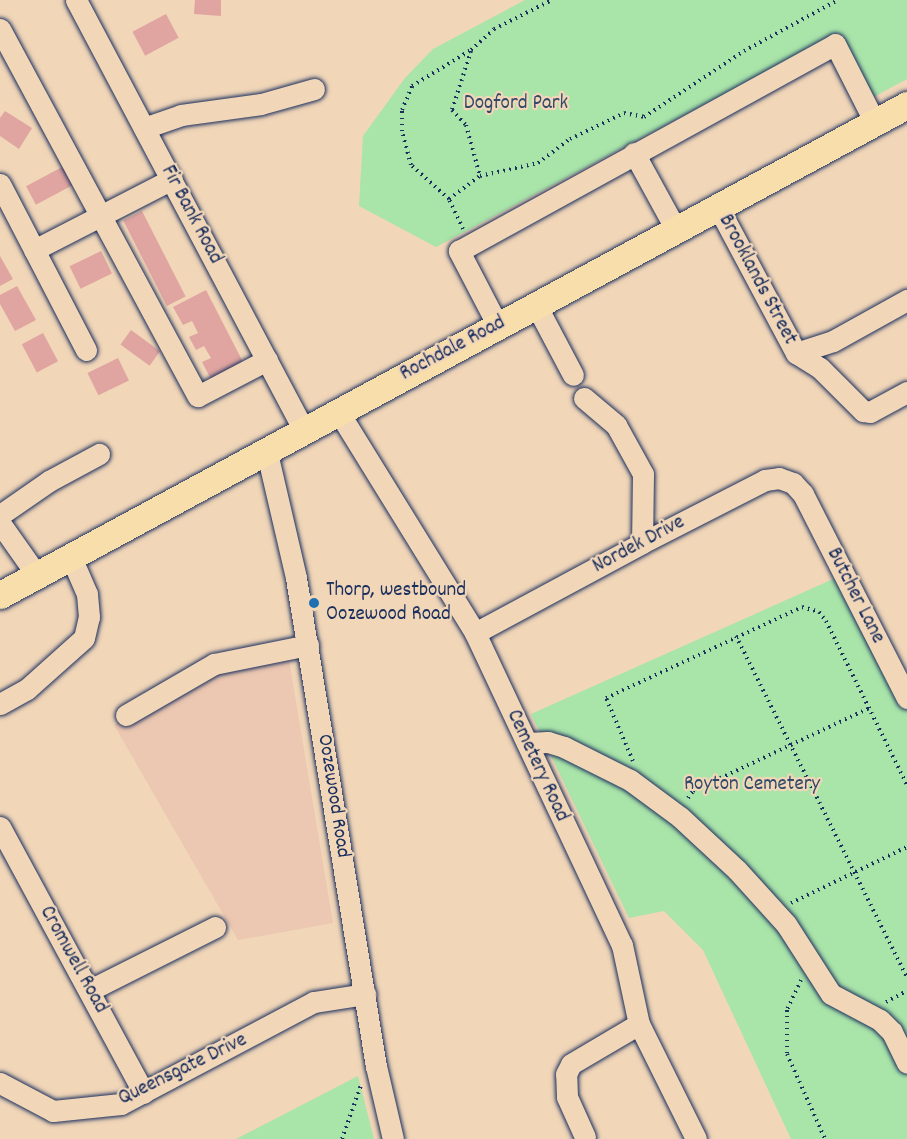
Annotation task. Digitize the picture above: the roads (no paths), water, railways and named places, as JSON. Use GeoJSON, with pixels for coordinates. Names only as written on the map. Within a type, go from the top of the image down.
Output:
{"type":"FeatureCollection","features":[{"type":"Feature","properties":{"kind":"main road","name":"Rochdale Road"},"geometry":{"type":"LineString","coordinates":[[0,594],[267,453],[338,411],[907,105]]}},
{"type":"Feature","properties":{"kind":"street","name":"Fir Bank Road"},"geometry":{"type":"LineString","coordinates":[[76,0],[304,430]]}},
{"type":"Feature","properties":{"kind":"street"},"geometry":{"type":"LineString","coordinates":[[0,29],[198,396],[267,360]]}},
{"type":"Feature","properties":{"kind":"street"},"geometry":{"type":"LineString","coordinates":[[498,326],[464,248],[835,44],[874,123]]}},
{"type":"Feature","properties":{"kind":"street"},"geometry":{"type":"LineString","coordinates":[[144,128],[181,115],[261,104],[314,89]]}},
{"type":"Feature","properties":{"kind":"street"},"geometry":{"type":"LineString","coordinates":[[634,153],[675,228]]}},
{"type":"Feature","properties":{"kind":"street"},"geometry":{"type":"LineString","coordinates":[[34,250],[172,179]]}},
{"type":"Feature","properties":{"kind":"street"},"geometry":{"type":"LineString","coordinates":[[0,184],[86,350]]}},
{"type":"Feature","properties":{"kind":"street","name":"Brooklands Street"},"geometry":{"type":"LineString","coordinates":[[718,207],[796,353]]}},
{"type":"Feature","properties":{"kind":"street"},"geometry":{"type":"LineString","coordinates":[[796,353],[833,341],[907,300]]}},
{"type":"Feature","properties":{"kind":"street"},"geometry":{"type":"LineString","coordinates":[[536,305],[573,375]]}},
{"type":"Feature","properties":{"kind":"street"},"geometry":{"type":"LineString","coordinates":[[796,353],[820,368],[863,411],[870,412],[907,392]]}},
{"type":"Feature","properties":{"kind":"street"},"geometry":{"type":"LineString","coordinates":[[584,398],[615,425],[643,474],[642,543]]}},
{"type":"Feature","properties":{"kind":"street","name":"Cemetery Road"},"geometry":{"type":"LineString","coordinates":[[338,411],[475,633],[622,945],[639,1024],[696,1139]]}},
{"type":"Feature","properties":{"kind":"street","name":"Oozewood Road"},"geometry":{"type":"LineString","coordinates":[[267,453],[284,514],[308,645],[376,1066],[393,1139]]}},
{"type":"Feature","properties":{"kind":"street"},"geometry":{"type":"LineString","coordinates":[[0,516],[49,481],[99,454]]}},
{"type":"Feature","properties":{"kind":"street","name":"Nordek Drive"},"geometry":{"type":"LineString","coordinates":[[475,633],[765,480],[786,479],[802,494]]}},
{"type":"Feature","properties":{"kind":"street","name":"Butcher Lane"},"geometry":{"type":"LineString","coordinates":[[802,494],[907,698]]}},
{"type":"Feature","properties":{"kind":"street"},"geometry":{"type":"LineString","coordinates":[[0,523],[36,574]]}},
{"type":"Feature","properties":{"kind":"street"},"geometry":{"type":"LineString","coordinates":[[0,704],[27,689],[84,638],[89,617],[87,594],[71,557]]}},
{"type":"Feature","properties":{"kind":"street"},"geometry":{"type":"LineString","coordinates":[[126,715],[214,664],[308,645]]}},
{"type":"Feature","properties":{"kind":"street"},"geometry":{"type":"LineString","coordinates":[[527,743],[548,742],[564,747],[630,780],[676,814],[777,913],[831,994],[880,1020],[892,1032],[907,1064]]}},
{"type":"Feature","properties":{"kind":"street","name":"Cromwell Road"},"geometry":{"type":"LineString","coordinates":[[0,827],[144,1093]]}},
{"type":"Feature","properties":{"kind":"street"},"geometry":{"type":"LineString","coordinates":[[90,990],[215,927]]}},
{"type":"Feature","properties":{"kind":"street","name":"Queensgate Drive"},"geometry":{"type":"LineString","coordinates":[[0,1083],[53,1111],[121,1104],[314,1002],[364,994]]}},
{"type":"Feature","properties":{"kind":"street"},"geometry":{"type":"LineString","coordinates":[[585,1137],[567,1097],[566,1074],[571,1065],[639,1024]]}},
{"type":"Feature","properties":{"kind":"place","name":"Thorp, westbound Oozewood Road"},"geometry":{"type":"Point","coordinates":[314,603]}},
{"type":"Feature","properties":{"kind":"park label","name":"Dogford Park"},"geometry":{"type":"Point","coordinates":[516,104]}},
{"type":"Feature","properties":{"kind":"park label","name":"Royton Cemetery"},"geometry":{"type":"Point","coordinates":[752,785]}}]}
